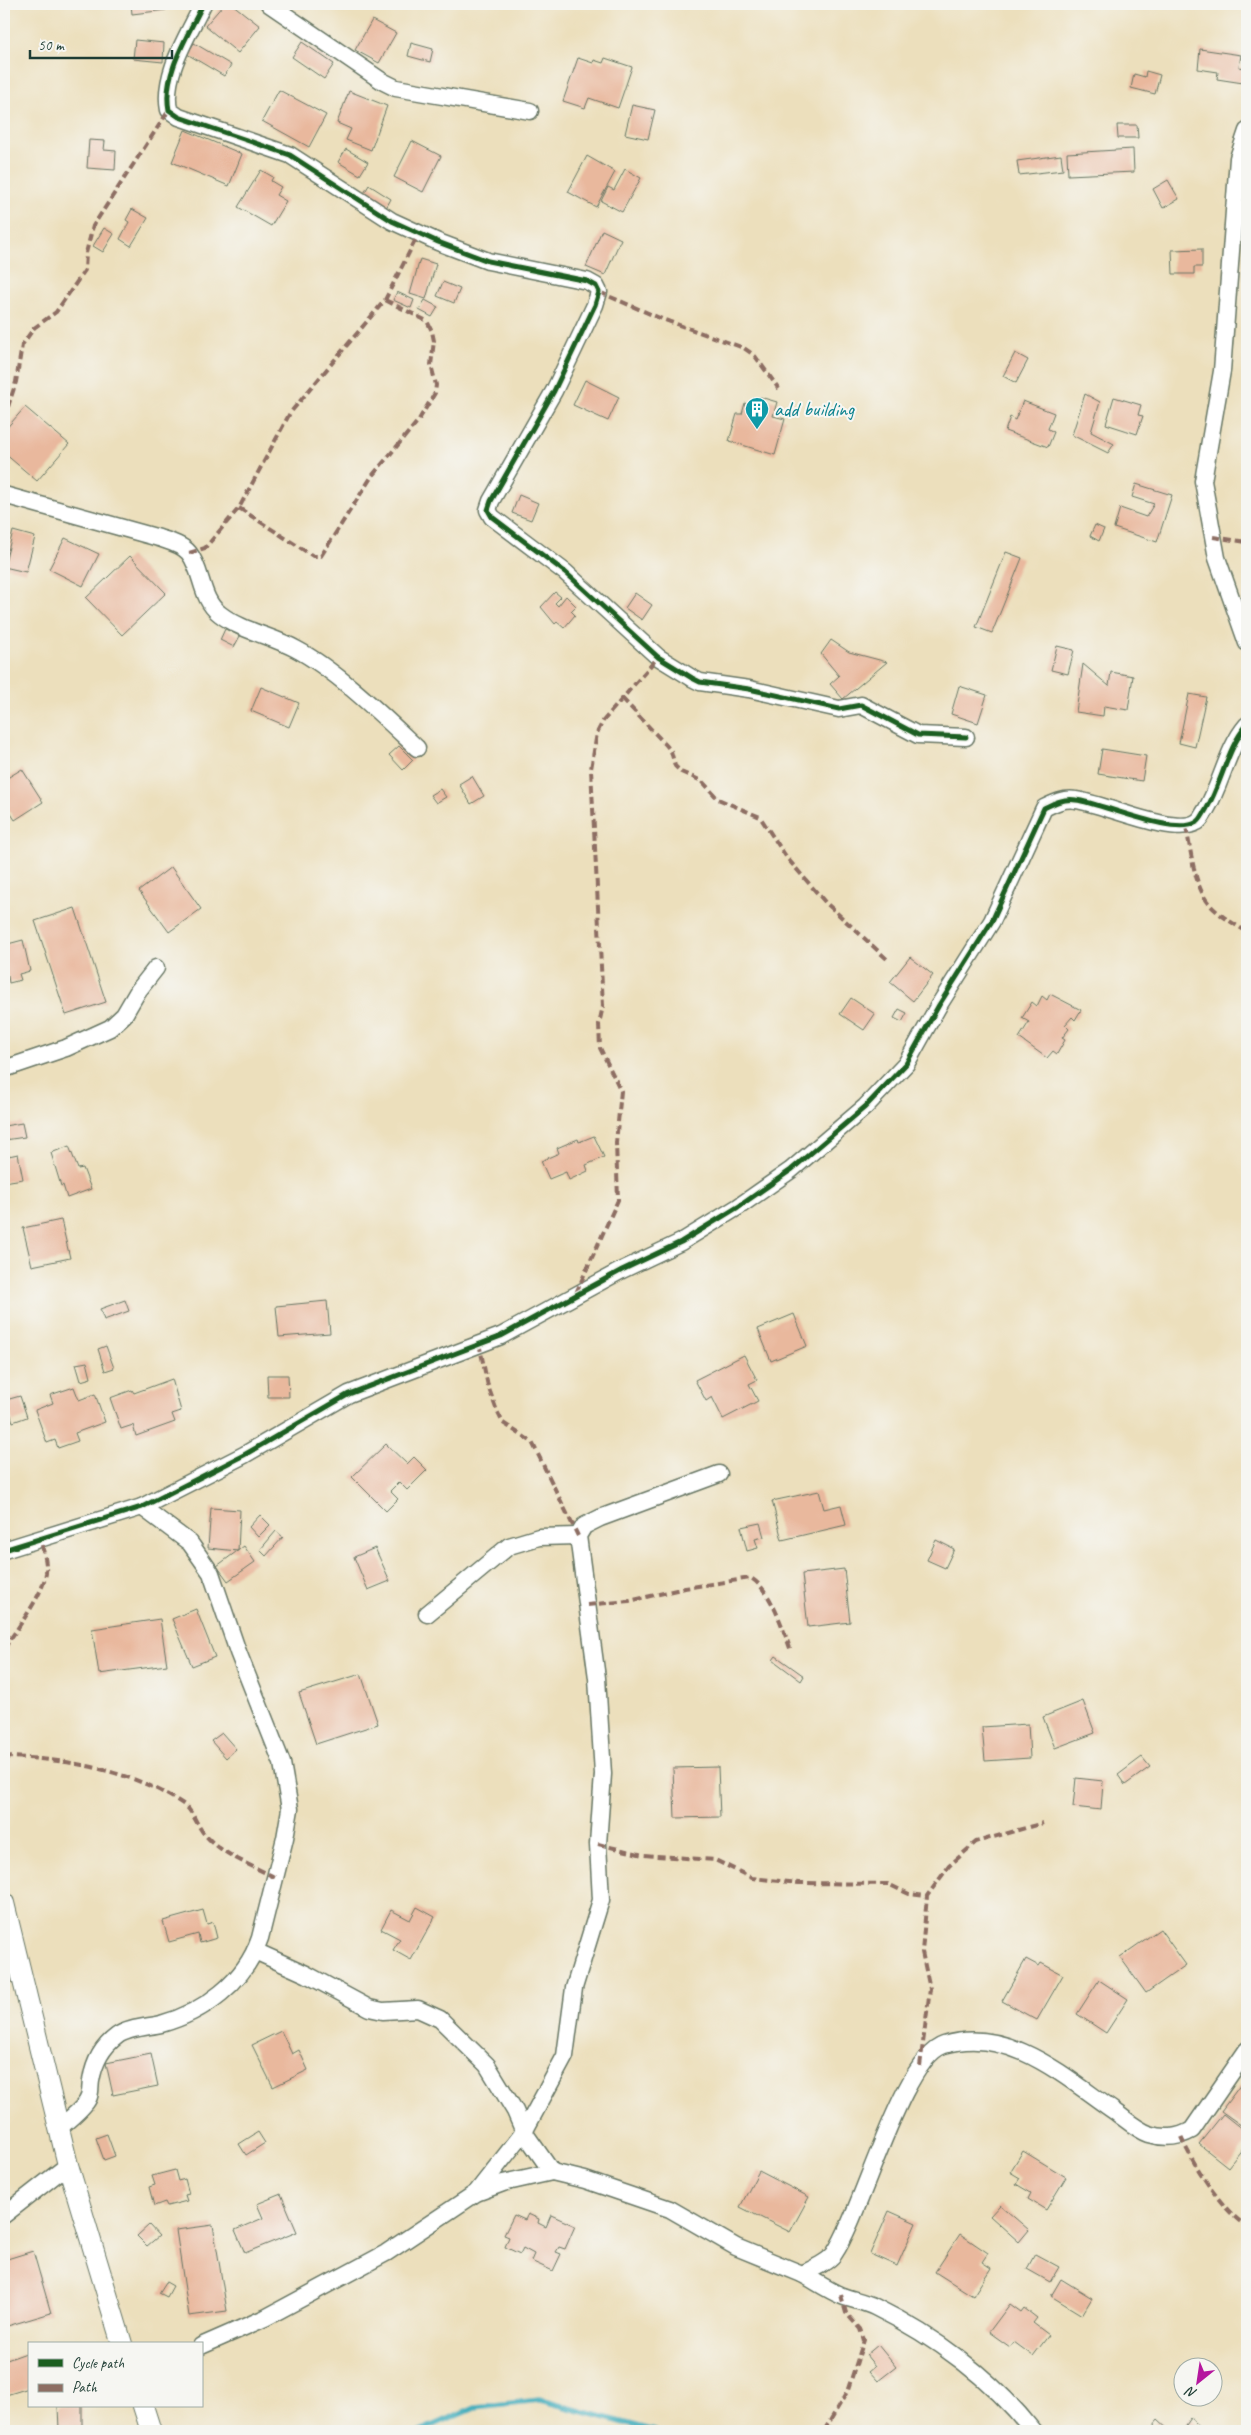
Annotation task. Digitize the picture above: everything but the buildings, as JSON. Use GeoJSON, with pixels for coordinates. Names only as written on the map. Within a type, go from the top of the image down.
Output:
{"type":"FeatureCollection","features":[{"type":"Feature","properties":{"kind":"street"},"geometry":{"type":"LineString","coordinates":[[202,4],[176,60],[167,98],[169,110],[180,117],[290,155],[392,221],[438,242],[488,261],[587,281],[596,286],[599,292],[595,305],[554,392],[491,501],[488,510],[492,517],[565,572],[658,657],[700,682],[749,688],[839,708],[861,705],[918,735],[966,737]]}},
{"type":"Feature","properties":{"kind":"street"},"geometry":{"type":"LineString","coordinates":[[269,4],[382,81],[396,88],[530,111]]}},
{"type":"Feature","properties":{"kind":"street"},"geometry":{"type":"LineString","coordinates":[[1247,131],[1238,158],[1222,371],[1203,481],[1217,558],[1247,643]]}},
{"type":"Feature","properties":{"kind":"street"},"geometry":{"type":"LineString","coordinates":[[4,495],[159,538],[183,549],[189,553],[201,585],[219,613],[266,638],[296,649],[312,659],[377,711],[417,748]]}},
{"type":"Feature","properties":{"kind":"street"},"geometry":{"type":"LineString","coordinates":[[4,1550],[142,1507],[235,1460],[349,1394],[501,1336],[622,1270],[681,1242],[738,1207],[791,1170],[865,1107],[906,1064],[939,1005],[992,921],[1044,808],[1058,800],[1076,800],[1122,814],[1186,827],[1198,822],[1213,798],[1240,734],[1247,725]]}},
{"type":"Feature","properties":{"kind":"street"},"geometry":{"type":"LineString","coordinates":[[4,1069],[66,1048],[110,1028],[124,1015],[138,990],[156,968]]}},
{"type":"Feature","properties":{"kind":"street"},"geometry":{"type":"LineString","coordinates":[[476,2193],[524,2132],[565,2056],[574,1988],[601,1900],[598,1844],[603,1774],[597,1678],[578,1536],[584,1526],[600,1518],[719,1474]]}},
{"type":"Feature","properties":{"kind":"street"},"geometry":{"type":"LineString","coordinates":[[59,2128],[88,2100],[93,2070],[103,2048],[118,2034],[163,2023],[210,2003],[227,1988],[256,1951],[276,1878],[290,1809],[282,1763],[238,1652],[211,1573],[190,1543],[142,1507]]}},
{"type":"Feature","properties":{"kind":"street"},"geometry":{"type":"LineString","coordinates":[[427,1614],[508,1546],[539,1537],[578,1536]]}},
{"type":"Feature","properties":{"kind":"street"},"geometry":{"type":"LineString","coordinates":[[4,1902],[68,2165],[121,2342]]}},
{"type":"Feature","properties":{"kind":"street"},"geometry":{"type":"LineString","coordinates":[[256,1951],[306,1974],[369,2008],[383,2011],[418,2009],[440,2019],[487,2065],[515,2111],[524,2132],[552,2172]]}},
{"type":"Feature","properties":{"kind":"street"},"geometry":{"type":"LineString","coordinates":[[802,2274],[833,2255],[864,2191],[885,2133],[905,2092],[920,2066],[942,2045],[966,2041],[1010,2045],[1054,2069],[1147,2134],[1166,2138],[1181,2137],[1192,2130],[1247,2050]]}},
{"type":"Feature","properties":{"kind":"street"},"geometry":{"type":"LineString","coordinates":[[4,2215],[68,2165]]}},
{"type":"Feature","properties":{"kind":"street"},"geometry":{"type":"LineString","coordinates":[[202,2346],[265,2318],[386,2253],[476,2193],[503,2183],[552,2172],[584,2180],[670,2209],[736,2247],[802,2274],[840,2295],[874,2306],[934,2341],[966,2365],[1019,2413],[1033,2431]]}},
{"type":"Feature","properties":{"kind":"street"},"geometry":{"type":"LineString","coordinates":[[144,2408],[151,2431]]}},
{"type":"Feature","properties":{"kind":"waterway"},"geometry":{"type":"LineString","coordinates":[[420,2431],[475,2407],[540,2400],[655,2431]]}},
{"type":"Feature","properties":{"kind":"marked path"},"geometry":{"type":"LineString","coordinates":[[4,419],[16,382],[22,345],[34,328],[56,312],[85,270],[86,253],[93,226],[169,110]]}},
{"type":"Feature","properties":{"kind":"marked path"},"geometry":{"type":"LineString","coordinates":[[189,553],[205,548],[239,508],[290,413],[385,300],[419,233]]}},
{"type":"Feature","properties":{"kind":"marked path"},"geometry":{"type":"LineString","coordinates":[[599,292],[662,319],[744,348],[755,356],[779,389]]}},
{"type":"Feature","properties":{"kind":"marked path"},"geometry":{"type":"LineString","coordinates":[[239,508],[313,556],[321,556],[372,476],[418,421],[435,393],[436,385],[431,365],[434,341],[432,331],[427,321],[385,300]]}},
{"type":"Feature","properties":{"kind":"marked path"},"geometry":{"type":"LineString","coordinates":[[1213,537],[1247,542]]}},
{"type":"Feature","properties":{"kind":"marked path"},"geometry":{"type":"LineString","coordinates":[[576,1293],[618,1200],[616,1143],[621,1091],[600,1048],[599,1024],[603,1006],[591,769],[597,733],[603,721],[658,657]]}},
{"type":"Feature","properties":{"kind":"marked path"},"geometry":{"type":"LineString","coordinates":[[622,698],[671,751],[675,766],[681,772],[702,781],[718,799],[760,817],[787,858],[825,902],[888,960]]}},
{"type":"Feature","properties":{"kind":"marked path"},"geometry":{"type":"LineString","coordinates":[[1186,827],[1195,873],[1205,898],[1219,913],[1247,932]]}},
{"type":"Feature","properties":{"kind":"marked path"},"geometry":{"type":"LineString","coordinates":[[479,1343],[488,1386],[503,1423],[532,1442],[578,1536]]}},
{"type":"Feature","properties":{"kind":"marked path"},"geometry":{"type":"LineString","coordinates":[[4,1649],[35,1602],[44,1582],[46,1564],[40,1538]]}},
{"type":"Feature","properties":{"kind":"marked path"},"geometry":{"type":"LineString","coordinates":[[587,1605],[629,1601],[685,1588],[751,1578],[765,1591],[780,1621],[791,1651]]}},
{"type":"Feature","properties":{"kind":"marked path"},"geometry":{"type":"LineString","coordinates":[[4,1757],[73,1763],[120,1774],[142,1782],[187,1807],[204,1833],[222,1850],[276,1878]]}},
{"type":"Feature","properties":{"kind":"marked path"},"geometry":{"type":"LineString","coordinates":[[920,2066],[930,1989],[922,1952],[927,1896],[949,1866],[976,1842],[1043,1823]]}},
{"type":"Feature","properties":{"kind":"marked path"},"geometry":{"type":"LineString","coordinates":[[598,1844],[643,1855],[715,1860],[752,1878],[799,1883],[888,1884],[909,1894],[927,1896]]}},
{"type":"Feature","properties":{"kind":"marked path"},"geometry":{"type":"LineString","coordinates":[[1181,2137],[1200,2173],[1218,2199],[1247,2226]]}},
{"type":"Feature","properties":{"kind":"marked path"},"geometry":{"type":"LineString","coordinates":[[824,2431],[847,2392],[864,2340],[860,2329],[846,2313],[841,2295]]}},
{"type":"Feature","properties":{"kind":"cycle path"},"geometry":{"type":"LineString","coordinates":[[203,4],[173,69],[169,83],[169,110],[179,117],[290,155],[392,221],[438,242],[488,261],[587,281],[596,286],[599,292],[595,305],[554,391],[491,501],[488,510],[492,517],[565,572],[658,657],[700,682],[749,689],[839,709],[861,705],[918,735],[966,737]]}},
{"type":"Feature","properties":{"kind":"cycle path"},"geometry":{"type":"LineString","coordinates":[[4,1550],[142,1507],[244,1455],[349,1394],[501,1336],[622,1270],[681,1242],[738,1207],[791,1170],[865,1107],[906,1064],[939,1005],[992,921],[1044,808],[1059,801],[1072,800],[1088,802],[1138,818],[1172,825],[1187,825],[1197,822],[1212,800],[1234,744],[1247,725]]}},
{"type":"Feature","properties":{"kind":"place","name":"add building"},"geometry":{"type":"Point","coordinates":[757,430]}}]}
